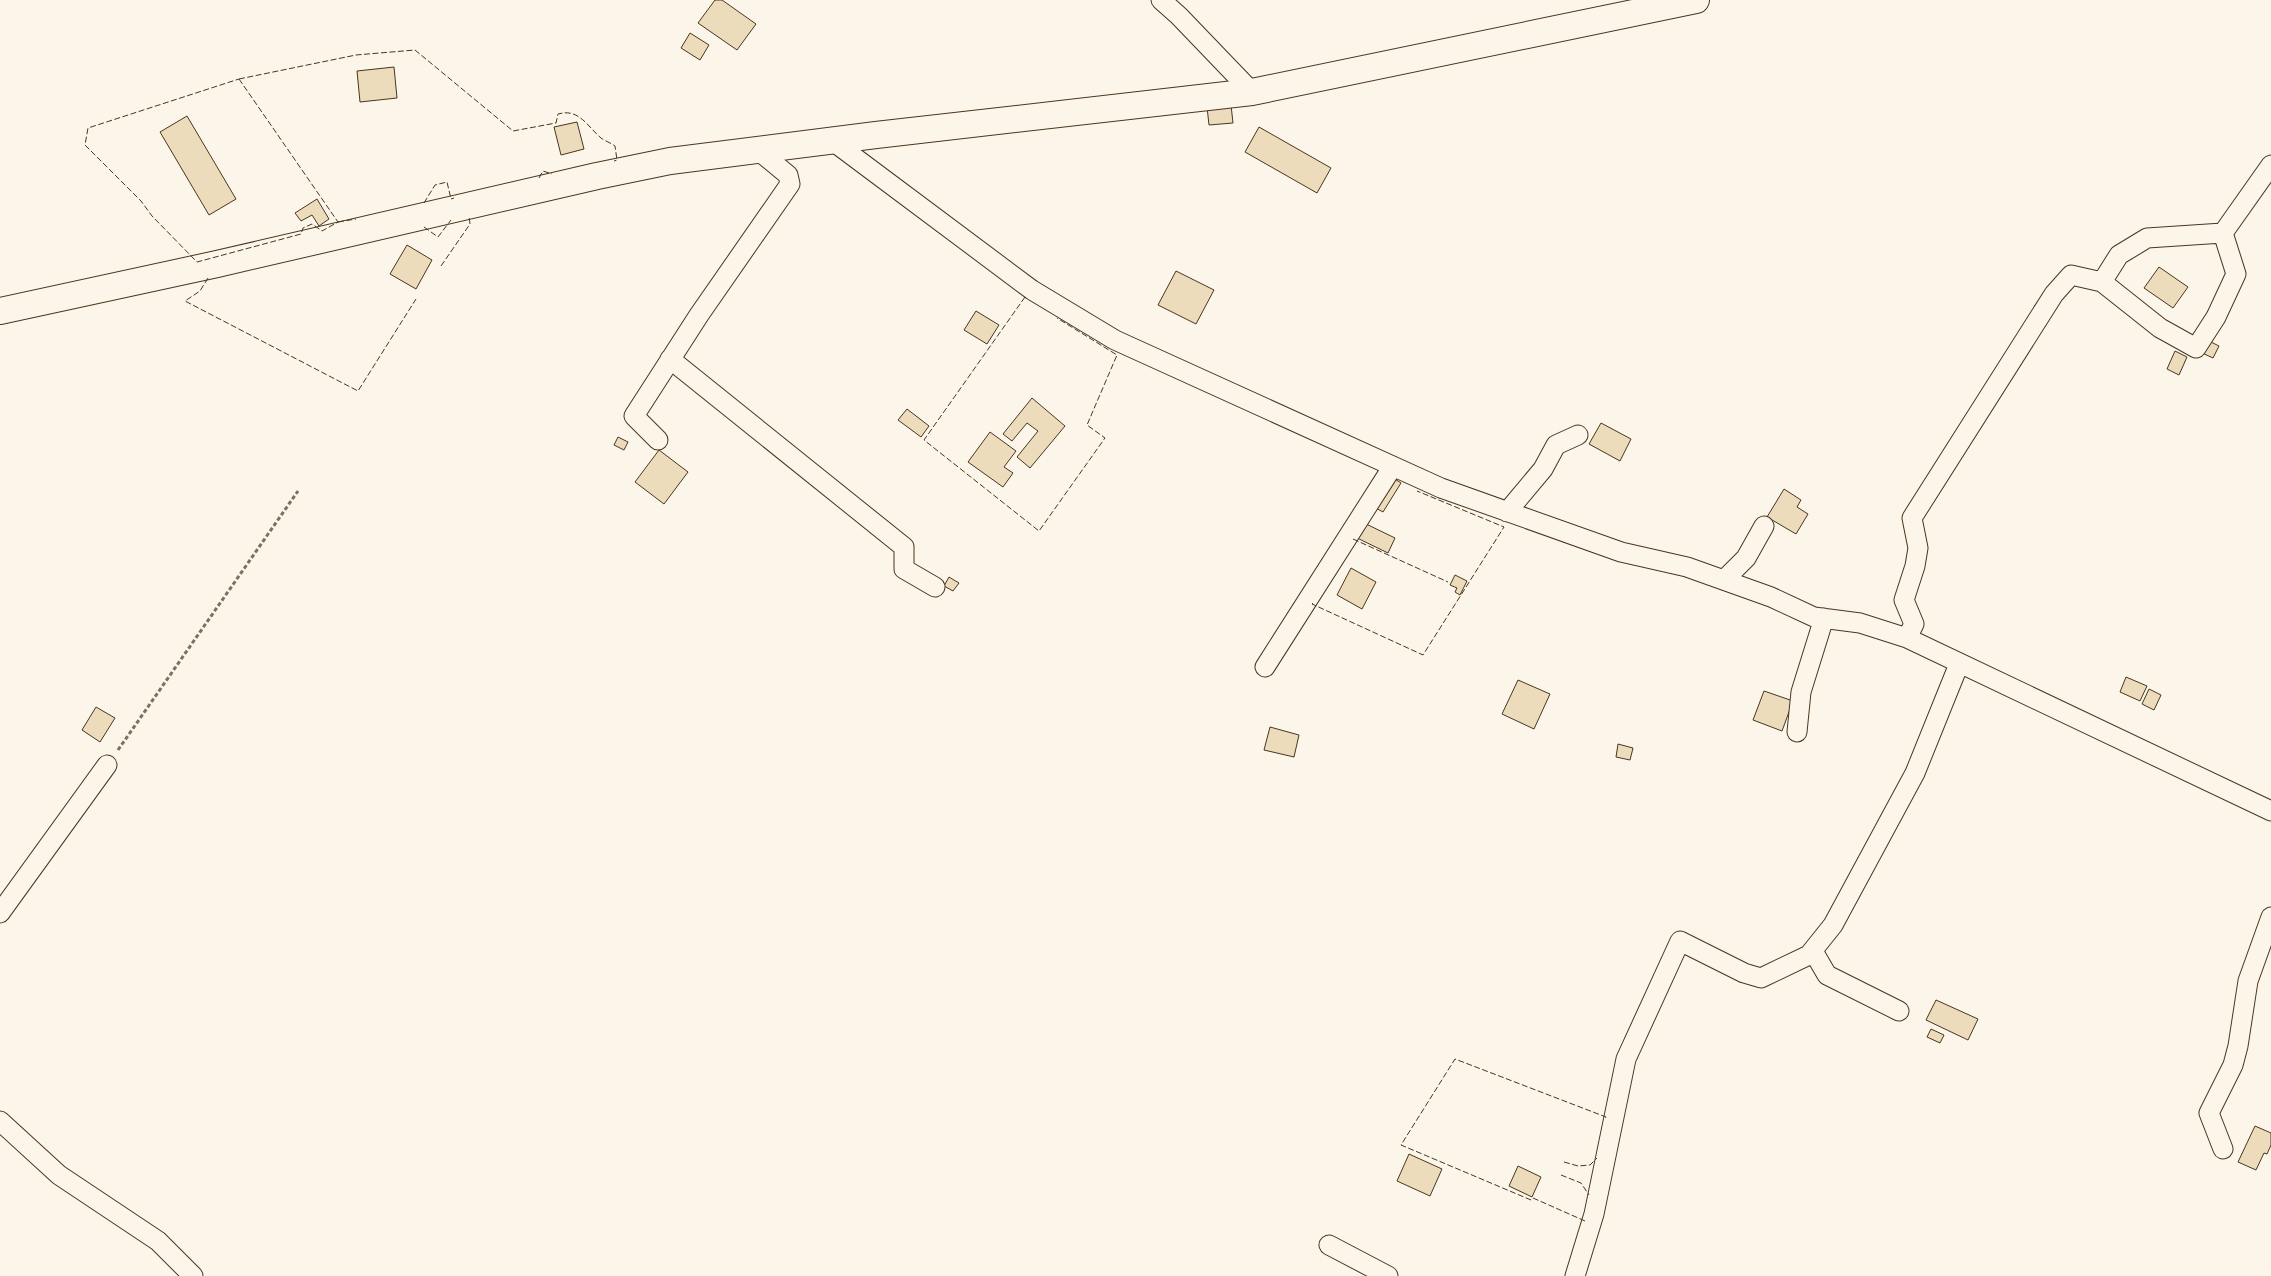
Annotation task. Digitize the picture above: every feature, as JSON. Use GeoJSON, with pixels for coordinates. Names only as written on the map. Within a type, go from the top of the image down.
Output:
{"type":"FeatureCollection","features":[{"type":"Feature","properties":{"kind":"street"},"geometry":{"type":"LineString","coordinates":[[1161,0],[1179,16],[1252,92]]}},
{"type":"Feature","properties":{"kind":"street"},"geometry":{"type":"LineString","coordinates":[[0,312],[670,161],[834,142],[876,135],[1252,92],[1696,0]]}},
{"type":"Feature","properties":{"kind":"street"},"geometry":{"type":"LineString","coordinates":[[834,142],[1032,290],[1115,340],[1441,488],[1621,552],[1687,567],[1771,597],[1814,617],[1860,623],[1907,638],[2271,811]]}},
{"type":"Feature","properties":{"kind":"street"},"geometry":{"type":"LineString","coordinates":[[658,440],[634,416],[670,359],[790,184],[788,175],[759,151]]}},
{"type":"Feature","properties":{"kind":"street"},"geometry":{"type":"LineString","coordinates":[[2223,233],[2271,165]]}},
{"type":"Feature","properties":{"kind":"street"},"geometry":{"type":"LineString","coordinates":[[1907,638],[1914,624],[1904,600],[1915,566],[1918,548],[1912,518],[2054,294],[2071,276],[2102,282],[2160,328],[2196,348],[2216,317],[2236,274],[2223,233]]}},
{"type":"Feature","properties":{"kind":"street"},"geometry":{"type":"LineString","coordinates":[[2102,282],[2119,255],[2147,238],[2223,233]]}},
{"type":"Feature","properties":{"kind":"street"},"geometry":{"type":"LineString","coordinates":[[670,359],[904,547],[904,568],[935,587]]}},
{"type":"Feature","properties":{"kind":"street"},"geometry":{"type":"LineString","coordinates":[[1507,512],[1543,469],[1556,445],[1578,435]]}},
{"type":"Feature","properties":{"kind":"street"},"geometry":{"type":"LineString","coordinates":[[1265,667],[1393,466]]}},
{"type":"Feature","properties":{"kind":"street"},"geometry":{"type":"LineString","coordinates":[[1724,580],[1746,558],[1764,526]]}},
{"type":"Feature","properties":{"kind":"street"},"geometry":{"type":"LineString","coordinates":[[1797,732],[1800,692],[1824,618]]}},
{"type":"Feature","properties":{"kind":"street"},"geometry":{"type":"LineString","coordinates":[[1575,1276],[1594,1214],[1626,1059],[1680,941],[1744,973],[1761,978],[1809,955],[1833,925],[1915,773],[1959,664]]}},
{"type":"Feature","properties":{"kind":"street"},"geometry":{"type":"LineString","coordinates":[[0,913],[107,765]]}},
{"type":"Feature","properties":{"kind":"street"},"geometry":{"type":"LineString","coordinates":[[2223,1149],[2208,1113],[2233,1065],[2238,1046],[2248,981],[2271,917]]}},
{"type":"Feature","properties":{"kind":"street"},"geometry":{"type":"LineString","coordinates":[[1813,951],[1827,975],[1899,1011]]}},
{"type":"Feature","properties":{"kind":"street"},"geometry":{"type":"LineString","coordinates":[[0,1121],[59,1174],[158,1241],[193,1276]]}},
{"type":"Feature","properties":{"kind":"street"},"geometry":{"type":"LineString","coordinates":[[1329,1245],[1388,1276]]}},
{"type":"Feature","properties":{"kind":"path"},"geometry":{"type":"LineString","coordinates":[[107,765],[298,491]]}},
{"type":"Feature","properties":{"kind":"building"},"geometry":{"type":"Polygon","coordinates":[[[715,0],[722,0],[756,24],[737,50],[698,23],[715,0]]]}},
{"type":"Feature","properties":{"kind":"building"},"geometry":{"type":"Polygon","coordinates":[[[690,33],[709,45],[700,60],[681,48],[690,33]]]}},
{"type":"Feature","properties":{"kind":"building"},"geometry":{"type":"Polygon","coordinates":[[[394,67],[397,98],[360,102],[357,71],[394,67]]]}},
{"type":"Feature","properties":{"kind":"building"},"geometry":{"type":"Polygon","coordinates":[[[1231,105],[1233,123],[1209,125],[1207,107],[1231,105]]]}},
{"type":"Feature","properties":{"kind":"building"},"geometry":{"type":"Polygon","coordinates":[[[187,116],[236,199],[209,215],[160,132],[187,116]]]}},
{"type":"Feature","properties":{"kind":"building"},"geometry":{"type":"Polygon","coordinates":[[[577,122],[584,149],[561,155],[554,127],[577,122]]]}},
{"type":"Feature","properties":{"kind":"building"},"geometry":{"type":"Polygon","coordinates":[[[1259,127],[1331,168],[1317,193],[1245,152],[1259,127]]]}},
{"type":"Feature","properties":{"kind":"building"},"geometry":{"type":"Polygon","coordinates":[[[317,199],[329,219],[319,226],[312,215],[301,221],[295,213],[317,199]]]}},
{"type":"Feature","properties":{"kind":"building"},"geometry":{"type":"Polygon","coordinates":[[[407,245],[432,260],[416,289],[390,274],[407,245]]]}},
{"type":"Feature","properties":{"kind":"building"},"geometry":{"type":"Polygon","coordinates":[[[2159,267],[2188,287],[2173,308],[2144,288],[2159,267]]]}},
{"type":"Feature","properties":{"kind":"building"},"geometry":{"type":"Polygon","coordinates":[[[1176,271],[1214,290],[1196,324],[1158,305],[1176,271]]]}},
{"type":"Feature","properties":{"kind":"building"},"geometry":{"type":"Polygon","coordinates":[[[976,311],[999,325],[987,344],[964,330],[976,311]]]}},
{"type":"Feature","properties":{"kind":"building"},"geometry":{"type":"Polygon","coordinates":[[[2207,340],[2219,346],[2213,358],[2200,352],[2207,340]]]}},
{"type":"Feature","properties":{"kind":"building"},"geometry":{"type":"Polygon","coordinates":[[[2175,351],[2187,357],[2179,375],[2167,369],[2175,351]]]}},
{"type":"Feature","properties":{"kind":"building"},"geometry":{"type":"Polygon","coordinates":[[[1032,398],[1065,426],[1030,468],[1017,457],[1038,431],[1027,423],[1012,441],[1003,434],[1032,398]]]}},
{"type":"Feature","properties":{"kind":"building"},"geometry":{"type":"Polygon","coordinates":[[[907,409],[929,426],[921,437],[898,420],[907,409]]]}},
{"type":"Feature","properties":{"kind":"building"},"geometry":{"type":"Polygon","coordinates":[[[1601,423],[1631,439],[1620,461],[1589,444],[1601,423]]]}},
{"type":"Feature","properties":{"kind":"building"},"geometry":{"type":"Polygon","coordinates":[[[990,432],[1016,451],[1004,467],[1013,473],[1003,487],[968,462],[990,432]]]}},
{"type":"Feature","properties":{"kind":"building"},"geometry":{"type":"Polygon","coordinates":[[[618,437],[628,442],[624,450],[614,445],[618,437]]]}},
{"type":"Feature","properties":{"kind":"building"},"geometry":{"type":"Polygon","coordinates":[[[659,450],[688,472],[664,504],[635,482],[659,450]]]}},
{"type":"Feature","properties":{"kind":"building"},"geometry":{"type":"Polygon","coordinates":[[[1392,477],[1401,483],[1383,512],[1374,507],[1392,477]]]}},
{"type":"Feature","properties":{"kind":"building"},"geometry":{"type":"Polygon","coordinates":[[[1784,489],[1801,500],[1797,507],[1808,514],[1796,534],[1767,517],[1784,489]]]}},
{"type":"Feature","properties":{"kind":"building"},"geometry":{"type":"Polygon","coordinates":[[[1362,522],[1395,538],[1388,553],[1355,537],[1362,522]]]}},
{"type":"Feature","properties":{"kind":"building"},"geometry":{"type":"Polygon","coordinates":[[[1351,568],[1376,582],[1362,609],[1337,595],[1351,568]]]}},
{"type":"Feature","properties":{"kind":"building"},"geometry":{"type":"Polygon","coordinates":[[[1455,575],[1467,581],[1460,595],[1455,592],[1457,588],[1450,585],[1455,575]]]}},
{"type":"Feature","properties":{"kind":"building"},"geometry":{"type":"Polygon","coordinates":[[[949,577],[959,583],[953,591],[944,586],[949,577]]]}},
{"type":"Feature","properties":{"kind":"building"},"geometry":{"type":"Polygon","coordinates":[[[2126,677],[2147,686],[2140,701],[2120,692],[2126,677]]]}},
{"type":"Feature","properties":{"kind":"building"},"geometry":{"type":"Polygon","coordinates":[[[1518,680],[1550,694],[1534,729],[1502,714],[1518,680]]]}},
{"type":"Feature","properties":{"kind":"building"},"geometry":{"type":"Polygon","coordinates":[[[2149,689],[2161,695],[2154,710],[2142,704],[2149,689]]]}},
{"type":"Feature","properties":{"kind":"building"},"geometry":{"type":"Polygon","coordinates":[[[1764,691],[1793,701],[1782,731],[1753,720],[1764,691]]]}},
{"type":"Feature","properties":{"kind":"building"},"geometry":{"type":"Polygon","coordinates":[[[96,707],[115,718],[100,742],[82,730],[96,707]]]}},
{"type":"Feature","properties":{"kind":"building"},"geometry":{"type":"Polygon","coordinates":[[[1270,727],[1299,735],[1294,757],[1264,750],[1270,727]]]}},
{"type":"Feature","properties":{"kind":"building"},"geometry":{"type":"Polygon","coordinates":[[[1618,744],[1633,748],[1630,760],[1616,757],[1618,744]]]}},
{"type":"Feature","properties":{"kind":"building"},"geometry":{"type":"Polygon","coordinates":[[[1936,1000],[1978,1019],[1968,1040],[1926,1020],[1936,1000]]]}},
{"type":"Feature","properties":{"kind":"building"},"geometry":{"type":"Polygon","coordinates":[[[1931,1029],[1944,1035],[1940,1043],[1927,1037],[1931,1029]]]}},
{"type":"Feature","properties":{"kind":"building"},"geometry":{"type":"Polygon","coordinates":[[[2255,1126],[2271,1133],[2271,1145],[2267,1154],[2264,1153],[2256,1170],[2238,1162],[2255,1126]]]}},
{"type":"Feature","properties":{"kind":"building"},"geometry":{"type":"Polygon","coordinates":[[[1409,1154],[1442,1169],[1430,1196],[1397,1181],[1409,1154]]]}},
{"type":"Feature","properties":{"kind":"building"},"geometry":{"type":"Polygon","coordinates":[[[1518,1166],[1541,1177],[1532,1197],[1509,1186],[1518,1166]]]}},
{"type":"Feature","properties":{"kind":"fence"},"geometry":{"type":"LineString","coordinates":[[239,79],[356,55],[415,50],[513,131],[556,123],[558,114],[572,114],[582,119],[601,138],[615,146],[617,160],[614,161]]}},
{"type":"Feature","properties":{"kind":"fence"},"geometry":{"type":"LineString","coordinates":[[239,79],[338,222],[322,231],[312,224],[303,228],[301,234],[197,262],[152,216],[141,201],[85,145],[88,128],[239,79]]}},
{"type":"Feature","properties":{"kind":"fence"},"geometry":{"type":"LineString","coordinates":[[539,178],[543,171],[552,174]]}},
{"type":"Feature","properties":{"kind":"fence"},"geometry":{"type":"LineString","coordinates":[[424,203],[435,185],[447,182],[451,199],[454,198]]}},
{"type":"Feature","properties":{"kind":"fence"},"geometry":{"type":"LineString","coordinates":[[441,266],[470,224],[469,216]]}},
{"type":"Feature","properties":{"kind":"fence"},"geometry":{"type":"LineString","coordinates":[[338,222],[356,219]]}},
{"type":"Feature","properties":{"kind":"fence"},"geometry":{"type":"LineString","coordinates":[[424,227],[438,237],[451,220]]}},
{"type":"Feature","properties":{"kind":"fence"},"geometry":{"type":"LineString","coordinates":[[208,278],[200,291],[185,301],[358,391],[416,299]]}},
{"type":"Feature","properties":{"kind":"fence"},"geometry":{"type":"LineString","coordinates":[[1025,297],[924,440],[1039,531],[1105,438],[1087,425],[1117,355],[1057,318]]}},
{"type":"Feature","properties":{"kind":"fence"},"geometry":{"type":"LineString","coordinates":[[1313,603],[1423,655],[1504,527],[1417,491]]}},
{"type":"Feature","properties":{"kind":"fence"},"geometry":{"type":"LineString","coordinates":[[1353,539],[1448,582]]}},
{"type":"Feature","properties":{"kind":"fence"},"geometry":{"type":"LineString","coordinates":[[1585,1221],[1401,1145],[1455,1059],[1606,1117],[1605,1119]]}},
{"type":"Feature","properties":{"kind":"fence"},"geometry":{"type":"LineString","coordinates":[[1564,1162],[1578,1166],[1590,1165],[1597,1158]]}},
{"type":"Feature","properties":{"kind":"fence"},"geometry":{"type":"LineString","coordinates":[[1561,1175],[1581,1183],[1589,1195]]}}]}
